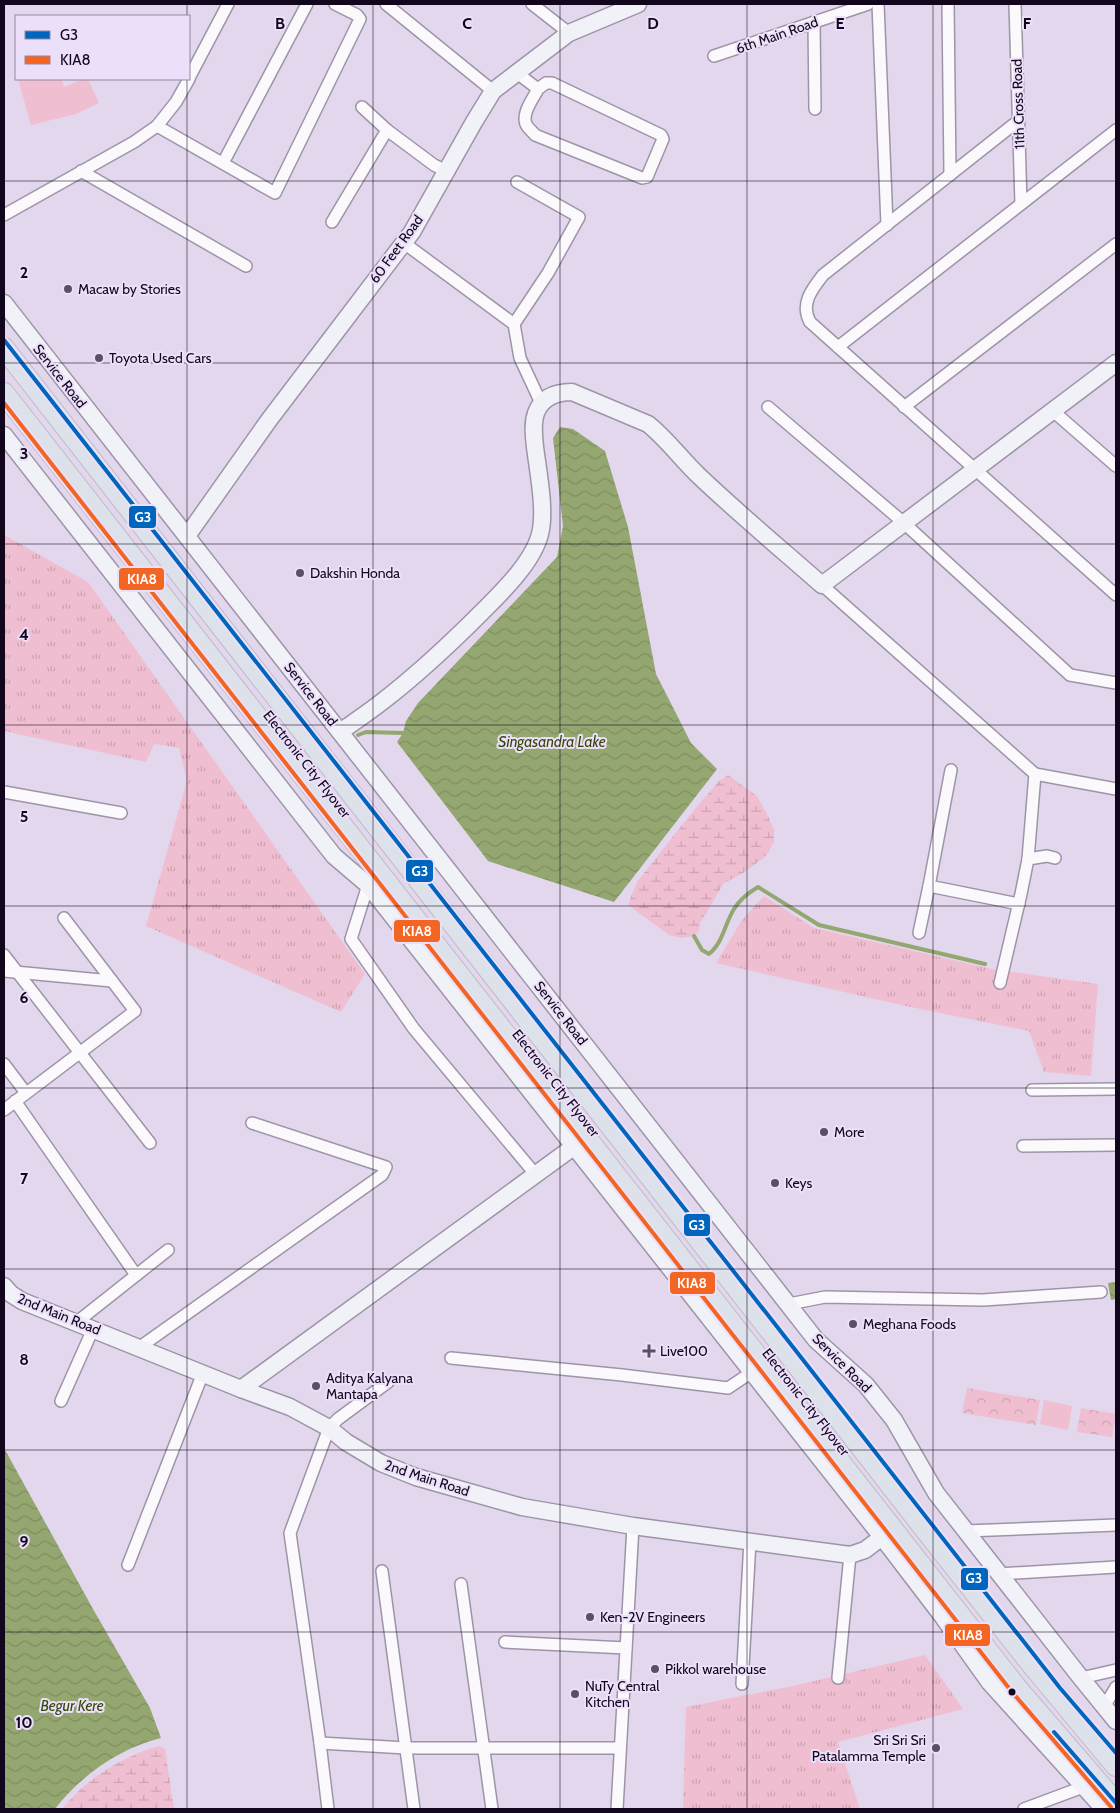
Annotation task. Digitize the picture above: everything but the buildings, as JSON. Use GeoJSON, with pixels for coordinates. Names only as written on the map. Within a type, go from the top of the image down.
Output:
{"type":"FeatureCollection","features":[{"type":"Feature","properties":{"kind":"highway"},"geometry":{"type":"LineString","coordinates":[[4,340],[1048,1672],[1116,1753]]}},
{"type":"Feature","properties":{"kind":"highway","name":"Electronic City Flyover"},"geometry":{"type":"LineString","coordinates":[[4,348],[934,1541],[1032,1665],[1116,1766]]}},
{"type":"Feature","properties":{"kind":"highway","name":"Electronic City Flyover"},"geometry":{"type":"LineString","coordinates":[[4,378],[938,1570],[1078,1742],[1116,1783]]}},
{"type":"Feature","properties":{"kind":"highway"},"geometry":{"type":"LineString","coordinates":[[4,393],[581,1142],[1017,1688],[1116,1803]]}},
{"type":"Feature","properties":{"kind":"street"},"geometry":{"type":"LineString","coordinates":[[190,77],[228,4]]}},
{"type":"Feature","properties":{"kind":"street"},"geometry":{"type":"LineString","coordinates":[[222,163],[307,4]]}},
{"type":"Feature","properties":{"kind":"street"},"geometry":{"type":"LineString","coordinates":[[157,126],[275,193],[360,19],[357,15],[335,4]]}},
{"type":"Feature","properties":{"kind":"street"},"geometry":{"type":"LineString","coordinates":[[386,4],[493,91]]}},
{"type":"Feature","properties":{"kind":"street"},"geometry":{"type":"LineString","coordinates":[[532,4],[569,33]]}},
{"type":"Feature","properties":{"kind":"street","name":"60 Feet Road"},"geometry":{"type":"LineString","coordinates":[[187,536],[269,420],[404,243],[493,91],[569,33],[636,4]]}},
{"type":"Feature","properties":{"kind":"street","name":"6th Main Road"},"geometry":{"type":"LineString","coordinates":[[714,56],[868,4]]}},
{"type":"Feature","properties":{"kind":"street"},"geometry":{"type":"LineString","coordinates":[[878,4],[887,225]]}},
{"type":"Feature","properties":{"kind":"street"},"geometry":{"type":"LineString","coordinates":[[948,4],[950,175]]}},
{"type":"Feature","properties":{"kind":"street","name":"11th Cross Road"},"geometry":{"type":"LineString","coordinates":[[1015,4],[1021,204]]}},
{"type":"Feature","properties":{"kind":"street"},"geometry":{"type":"LineString","coordinates":[[814,22],[815,109]]}},
{"type":"Feature","properties":{"kind":"street"},"geometry":{"type":"LineString","coordinates":[[517,73],[538,89]]}},
{"type":"Feature","properties":{"kind":"street"},"geometry":{"type":"LineString","coordinates":[[4,214],[134,142],[157,126],[176,102],[188,80]]}},
{"type":"Feature","properties":{"kind":"street"},"geometry":{"type":"LineString","coordinates":[[546,83],[552,83],[661,135],[663,139],[647,177],[642,178],[536,135],[527,126],[525,119],[527,110],[538,89],[546,83]]}},
{"type":"Feature","properties":{"kind":"street"},"geometry":{"type":"LineString","coordinates":[[362,107],[387,130],[434,165],[446,171]]}},
{"type":"Feature","properties":{"kind":"street"},"geometry":{"type":"LineString","coordinates":[[1018,121],[823,275],[807,300],[805,315],[810,322],[904,407],[1116,595]]}},
{"type":"Feature","properties":{"kind":"street"},"geometry":{"type":"LineString","coordinates":[[332,222],[387,130]]}},
{"type":"Feature","properties":{"kind":"street"},"geometry":{"type":"LineString","coordinates":[[838,347],[1116,130]]}},
{"type":"Feature","properties":{"kind":"street"},"geometry":{"type":"LineString","coordinates":[[81,171],[246,266]]}},
{"type":"Feature","properties":{"kind":"street"},"geometry":{"type":"LineString","coordinates":[[514,324],[548,273],[579,217],[516,182]]}},
{"type":"Feature","properties":{"kind":"street"},"geometry":{"type":"LineString","coordinates":[[404,243],[514,324],[520,358],[541,403]]}},
{"type":"Feature","properties":{"kind":"street"},"geometry":{"type":"LineString","coordinates":[[904,407],[1116,244]]}},
{"type":"Feature","properties":{"kind":"street","name":"Service Road"},"geometry":{"type":"LineString","coordinates":[[4,303],[816,1340],[866,1385],[894,1420],[936,1492],[1116,1720]]}},
{"type":"Feature","properties":{"kind":"street"},"geometry":{"type":"LineString","coordinates":[[822,585],[1116,363]]}},
{"type":"Feature","properties":{"kind":"street"},"geometry":{"type":"LineString","coordinates":[[340,732],[384,701],[447,647],[508,584],[533,553],[540,533],[542,516],[534,429],[536,414],[541,403],[557,393],[572,392],[648,424],[658,432],[690,468],[730,506],[1035,774],[1116,789]]}},
{"type":"Feature","properties":{"kind":"street"},"geometry":{"type":"LineString","coordinates":[[768,407],[904,523],[1070,674],[1116,683]]}},
{"type":"Feature","properties":{"kind":"street"},"geometry":{"type":"LineString","coordinates":[[1053,411],[1116,466]]}},
{"type":"Feature","properties":{"kind":"street"},"geometry":{"type":"LineString","coordinates":[[4,435],[334,856],[368,885],[581,1142],[752,1372],[944,1616],[990,1683],[1104,1809]]}},
{"type":"Feature","properties":{"kind":"street"},"geometry":{"type":"LineString","coordinates":[[919,933],[951,770]]}},
{"type":"Feature","properties":{"kind":"street"},"geometry":{"type":"LineString","coordinates":[[1000,983],[1028,859],[1035,774]]}},
{"type":"Feature","properties":{"kind":"street"},"geometry":{"type":"LineString","coordinates":[[4,792],[121,813]]}},
{"type":"Feature","properties":{"kind":"street"},"geometry":{"type":"LineString","coordinates":[[1028,859],[1047,856],[1055,858]]}},
{"type":"Feature","properties":{"kind":"street"},"geometry":{"type":"LineString","coordinates":[[368,885],[351,939],[414,1029],[536,1175]]}},
{"type":"Feature","properties":{"kind":"street"},"geometry":{"type":"LineString","coordinates":[[929,886],[1019,904]]}},
{"type":"Feature","properties":{"kind":"street"},"geometry":{"type":"LineString","coordinates":[[4,1110],[134,1012],[64,918]]}},
{"type":"Feature","properties":{"kind":"street"},"geometry":{"type":"LineString","coordinates":[[4,955],[150,1143]]}},
{"type":"Feature","properties":{"kind":"street"},"geometry":{"type":"LineString","coordinates":[[4,971],[112,981]]}},
{"type":"Feature","properties":{"kind":"street"},"geometry":{"type":"LineString","coordinates":[[4,1064],[26,1093]]}},
{"type":"Feature","properties":{"kind":"street"},"geometry":{"type":"LineString","coordinates":[[1032,1090],[1116,1089]]}},
{"type":"Feature","properties":{"kind":"street"},"geometry":{"type":"LineString","coordinates":[[15,1101],[136,1275]]}},
{"type":"Feature","properties":{"kind":"street"},"geometry":{"type":"LineString","coordinates":[[140,1347],[382,1175],[386,1167],[252,1123]]}},
{"type":"Feature","properties":{"kind":"street"},"geometry":{"type":"LineString","coordinates":[[241,1389],[581,1142]]}},
{"type":"Feature","properties":{"kind":"street"},"geometry":{"type":"LineString","coordinates":[[1023,1146],[1116,1145]]}},
{"type":"Feature","properties":{"kind":"street"},"geometry":{"type":"LineString","coordinates":[[77,1322],[168,1250]]}},
{"type":"Feature","properties":{"kind":"street","name":"2nd Main Road"},"geometry":{"type":"LineString","coordinates":[[4,1286],[11,1294],[22,1301],[290,1407],[329,1428],[381,1464],[416,1477],[522,1507],[633,1526],[850,1554]]}},
{"type":"Feature","properties":{"kind":"street"},"geometry":{"type":"LineString","coordinates":[[789,1304],[825,1297],[983,1300],[1101,1292]]}},
{"type":"Feature","properties":{"kind":"street"},"geometry":{"type":"LineString","coordinates":[[61,1401],[94,1329]]}},
{"type":"Feature","properties":{"kind":"street"},"geometry":{"type":"LineString","coordinates":[[451,1358],[622,1375],[728,1388],[752,1372]]}},
{"type":"Feature","properties":{"kind":"street"},"geometry":{"type":"LineString","coordinates":[[128,1565],[203,1373]]}},
{"type":"Feature","properties":{"kind":"street"},"geometry":{"type":"LineString","coordinates":[[328,1809],[290,1533],[329,1428],[338,1419],[388,1382]]}},
{"type":"Feature","properties":{"kind":"street"},"geometry":{"type":"LineString","coordinates":[[966,1531],[1116,1525]]}},
{"type":"Feature","properties":{"kind":"street"},"geometry":{"type":"LineString","coordinates":[[617,1809],[633,1526]]}},
{"type":"Feature","properties":{"kind":"street"},"geometry":{"type":"LineString","coordinates":[[838,1678],[850,1554],[865,1550],[882,1537]]}},
{"type":"Feature","properties":{"kind":"street"},"geometry":{"type":"LineString","coordinates":[[742,1684],[750,1541]]}},
{"type":"Feature","properties":{"kind":"street"},"geometry":{"type":"LineString","coordinates":[[999,1574],[1116,1567]]}},
{"type":"Feature","properties":{"kind":"street"},"geometry":{"type":"LineString","coordinates":[[382,1571],[414,1809]]}},
{"type":"Feature","properties":{"kind":"street"},"geometry":{"type":"LineString","coordinates":[[461,1584],[492,1809]]}},
{"type":"Feature","properties":{"kind":"street"},"geometry":{"type":"LineString","coordinates":[[505,1642],[626,1648]]}},
{"type":"Feature","properties":{"kind":"street"},"geometry":{"type":"LineString","coordinates":[[1081,1678],[1116,1670]]}},
{"type":"Feature","properties":{"kind":"street"},"geometry":{"type":"LineString","coordinates":[[1104,1707],[1116,1687]]}},
{"type":"Feature","properties":{"kind":"street"},"geometry":{"type":"LineString","coordinates":[[320,1743],[406,1748],[620,1748]]}},
{"type":"Feature","properties":{"kind":"street"},"geometry":{"type":"LineString","coordinates":[[1024,1809],[1083,1787]]}},
{"type":"Feature","properties":{"kind":"green space"},"geometry":{"type":"Polygon","coordinates":[[[18,80],[61,80],[64,87],[81,80],[88,80],[99,103],[76,114],[31,125],[18,80]]]}},
{"type":"Feature","properties":{"kind":"green space"},"geometry":{"type":"Polygon","coordinates":[[[4,535],[88,582],[365,974],[341,1012],[146,926],[187,781],[179,748],[154,744],[146,762],[4,731],[4,535]]]}},
{"type":"Feature","properties":{"kind":"green space"},"geometry":{"type":"Polygon","coordinates":[[[728,775],[757,796],[774,830],[774,842],[765,857],[740,875],[724,883],[700,923],[699,931],[694,936],[682,938],[669,935],[628,905],[637,882],[694,810],[719,781],[728,775]]]}},
{"type":"Feature","properties":{"kind":"green space"},"geometry":{"type":"Polygon","coordinates":[[[764,896],[814,928],[992,969],[1098,984],[1091,1076],[1044,1072],[1029,1031],[906,1006],[716,963],[742,920],[764,896]]]}},
{"type":"Feature","properties":{"kind":"green space"},"geometry":{"type":"Polygon","coordinates":[[[967,1388],[1040,1400],[1036,1425],[962,1413],[967,1388]]]}},
{"type":"Feature","properties":{"kind":"green space"},"geometry":{"type":"Polygon","coordinates":[[[1044,1400],[1072,1406],[1068,1430],[1040,1424],[1044,1400]]]}},
{"type":"Feature","properties":{"kind":"green space"},"geometry":{"type":"Polygon","coordinates":[[[1081,1408],[1116,1414],[1112,1437],[1077,1432],[1081,1408]]]}},
{"type":"Feature","properties":{"kind":"green space"},"geometry":{"type":"Polygon","coordinates":[[[925,1655],[963,1709],[838,1742],[860,1809],[683,1809],[686,1707],[793,1686],[925,1655]]]}},
{"type":"Feature","properties":{"kind":"green space"},"geometry":{"type":"Polygon","coordinates":[[[159,1746],[165,1749],[174,1809],[62,1809],[82,1788],[106,1770],[145,1750],[159,1746]]]}},
{"type":"Feature","properties":{"kind":"water","name":"Singasandra Lake"},"geometry":{"type":"Polygon","coordinates":[[[560,427],[573,429],[605,451],[628,527],[656,674],[691,743],[717,769],[614,902],[488,861],[397,742],[403,733],[406,721],[418,703],[557,557],[563,526],[553,438],[560,427]]]}},
{"type":"Feature","properties":{"kind":"water"},"geometry":{"type":"Polygon","coordinates":[[[1116,1282],[1116,1299],[1111,1300],[1108,1283],[1116,1282]]]}},
{"type":"Feature","properties":{"kind":"water","name":"Begur Kere"},"geometry":{"type":"Polygon","coordinates":[[[4,1448],[150,1708],[161,1738],[131,1749],[102,1765],[76,1785],[55,1809],[4,1809],[4,1448]]]}},
{"type":"Feature","properties":{"kind":"waterway"},"geometry":{"type":"LineString","coordinates":[[358,735],[366,732],[403,733]]}},
{"type":"Feature","properties":{"kind":"waterway"},"geometry":{"type":"LineString","coordinates":[[694,936],[702,950],[709,954],[721,939],[736,905],[744,896],[758,887],[819,925],[985,964]]}},
{"type":"Feature","properties":{"kind":"transit line","name":"G3"},"geometry":{"type":"LineString","coordinates":[[4,340],[1060,1688],[1116,1753]]}},
{"type":"Feature","properties":{"kind":"transit line","name":"KIA8"},"geometry":{"type":"LineString","coordinates":[[4,403],[1012,1692],[1111,1807]]}},
{"type":"Feature","properties":{"kind":"transit line","name":"G3"},"geometry":{"type":"LineString","coordinates":[[1054,1732],[1116,1803]]}},
{"type":"Feature","properties":{"kind":"place","name":"Macaw by Stories"},"geometry":{"type":"Point","coordinates":[68,289]}},
{"type":"Feature","properties":{"kind":"place","name":"Toyota Used Cars"},"geometry":{"type":"Point","coordinates":[99,358]}},
{"type":"Feature","properties":{"kind":"place","name":"Dakshin Honda"},"geometry":{"type":"Point","coordinates":[300,573]}},
{"type":"Feature","properties":{"kind":"place","name":"More"},"geometry":{"type":"Point","coordinates":[824,1132]}},
{"type":"Feature","properties":{"kind":"place","name":"Keys"},"geometry":{"type":"Point","coordinates":[775,1183]}},
{"type":"Feature","properties":{"kind":"place","name":"Meghana Foods"},"geometry":{"type":"Point","coordinates":[853,1324]}},
{"type":"Feature","properties":{"kind":"place","name":"Live100"},"geometry":{"type":"Point","coordinates":[649,1351]}},
{"type":"Feature","properties":{"kind":"place","name":"Aditya Kalyana Mantapa"},"geometry":{"type":"Point","coordinates":[316,1386]}},
{"type":"Feature","properties":{"kind":"place","name":"Ken-2V Engineers"},"geometry":{"type":"Point","coordinates":[590,1617]}},
{"type":"Feature","properties":{"kind":"place","name":"Pikkol warehouse"},"geometry":{"type":"Point","coordinates":[655,1669]}},
{"type":"Feature","properties":{"kind":"place","name":"NuTy Central Kitchen"},"geometry":{"type":"Point","coordinates":[575,1694]}},
{"type":"Feature","properties":{"kind":"place","name":"Sri Sri Sri Patalamma Temple"},"geometry":{"type":"Point","coordinates":[936,1748]}}]}
